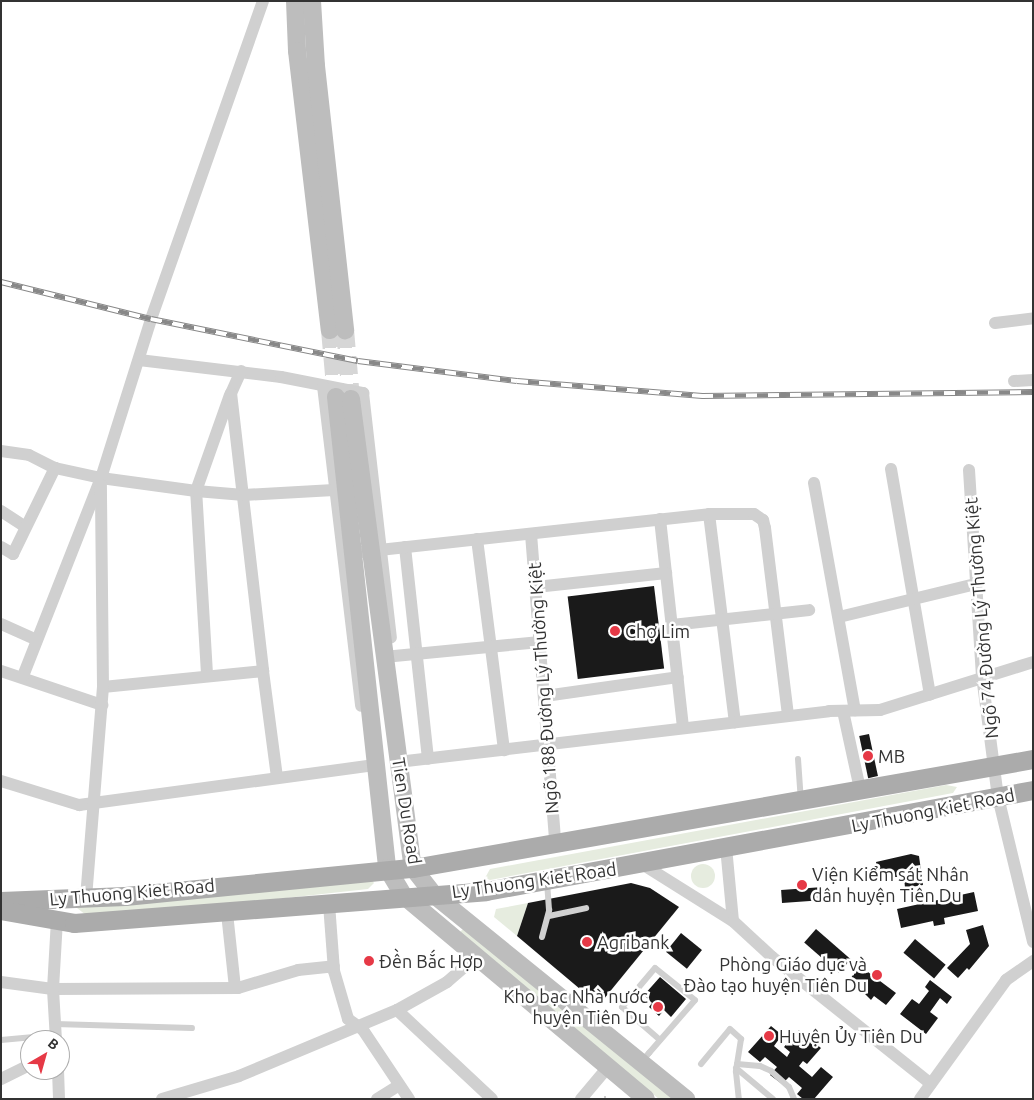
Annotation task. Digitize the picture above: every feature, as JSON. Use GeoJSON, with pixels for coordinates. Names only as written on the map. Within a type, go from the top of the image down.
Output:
{"type":"FeatureCollection","features":[{"type":"Feature","properties":{"kind":"main road"},"geometry":{"type":"LineString","coordinates":[[295,1],[297,50],[337,330],[312,1]]}},
{"type":"Feature","properties":{"kind":"main road","name":"Tien Du Road"},"geometry":{"type":"LineString","coordinates":[[337,394],[376,551],[398,762],[413,868],[433,894],[686,1099]]}},
{"type":"Feature","properties":{"kind":"main road","name":"Tien Du Road"},"geometry":{"type":"LineString","coordinates":[[337,394],[352,553],[387,868],[403,895],[475,958],[646,1099]]}},
{"type":"Feature","properties":{"kind":"main road","name":"Ly Thuong Kiet Road"},"geometry":{"type":"LineString","coordinates":[[1,901],[86,898],[387,868],[413,868],[1033,759]]}},
{"type":"Feature","properties":{"kind":"main road","name":"Ly Thuong Kiet Road"},"geometry":{"type":"LineString","coordinates":[[1,910],[74,923],[227,913],[403,895],[486,891],[642,864],[1033,790]]}},
{"type":"Feature","properties":{"kind":"street"},"geometry":{"type":"LineString","coordinates":[[23,676],[101,478],[151,319],[264,1]]}},
{"type":"Feature","properties":{"kind":"street"},"geometry":{"type":"LineString","coordinates":[[995,323],[1033,318]]}},
{"type":"Feature","properties":{"kind":"street"},"geometry":{"type":"LineString","coordinates":[[139,360],[241,371],[337,394],[363,393],[376,551]]}},
{"type":"Feature","properties":{"kind":"street"},"geometry":{"type":"LineString","coordinates":[[207,674],[196,491],[230,393],[241,371]]}},
{"type":"Feature","properties":{"kind":"street"},"geometry":{"type":"LineString","coordinates":[[1014,381],[1033,380]]}},
{"type":"Feature","properties":{"kind":"street"},"geometry":{"type":"LineString","coordinates":[[230,393],[244,495],[263,671],[277,777]]}},
{"type":"Feature","properties":{"kind":"street"},"geometry":{"type":"LineString","coordinates":[[337,394],[334,490],[361,706],[371,718]]}},
{"type":"Feature","properties":{"kind":"street"},"geometry":{"type":"LineString","coordinates":[[1,451],[29,455],[55,468],[101,478],[196,491],[244,495],[334,490]]}},
{"type":"Feature","properties":{"kind":"street"},"geometry":{"type":"LineString","coordinates":[[1,547],[13,554],[24,526],[55,468]]}},
{"type":"Feature","properties":{"kind":"street"},"geometry":{"type":"LineString","coordinates":[[891,469],[930,695]]}},
{"type":"Feature","properties":{"kind":"street","name":"Ngõ 74 Đường Lý Thường Kiệt"},"geometry":{"type":"LineString","coordinates":[[969,470],[982,676],[998,796],[1033,942]]}},
{"type":"Feature","properties":{"kind":"street"},"geometry":{"type":"LineString","coordinates":[[86,898],[103,687],[101,478]]}},
{"type":"Feature","properties":{"kind":"street"},"geometry":{"type":"LineString","coordinates":[[814,483],[839,617],[860,789]]}},
{"type":"Feature","properties":{"kind":"street"},"geometry":{"type":"LineString","coordinates":[[1,511],[24,526]]}},
{"type":"Feature","properties":{"kind":"street"},"geometry":{"type":"LineString","coordinates":[[352,553],[708,514],[738,512],[754,514],[762,520],[776,614],[788,716]]}},
{"type":"Feature","properties":{"kind":"street"},"geometry":{"type":"LineString","coordinates":[[708,514],[735,722]]}},
{"type":"Feature","properties":{"kind":"street"},"geometry":{"type":"LineString","coordinates":[[660,519],[684,728]]}},
{"type":"Feature","properties":{"kind":"street","name":"Ngõ 188 Đường Lý Thường Kiệt"},"geometry":{"type":"LineString","coordinates":[[532,534],[555,842]]}},
{"type":"Feature","properties":{"kind":"street"},"geometry":{"type":"LineString","coordinates":[[477,539],[504,750]]}},
{"type":"Feature","properties":{"kind":"street"},"geometry":{"type":"LineString","coordinates":[[405,547],[428,758]]}},
{"type":"Feature","properties":{"kind":"street"},"geometry":{"type":"LineString","coordinates":[[536,587],[666,573]]}},
{"type":"Feature","properties":{"kind":"street"},"geometry":{"type":"LineString","coordinates":[[839,617],[975,584]]}},
{"type":"Feature","properties":{"kind":"street"},"geometry":{"type":"LineString","coordinates":[[672,625],[809,610]]}},
{"type":"Feature","properties":{"kind":"street"},"geometry":{"type":"LineString","coordinates":[[1,624],[37,640]]}},
{"type":"Feature","properties":{"kind":"street"},"geometry":{"type":"LineString","coordinates":[[388,656],[540,642]]}},
{"type":"Feature","properties":{"kind":"street"},"geometry":{"type":"LineString","coordinates":[[398,762],[788,716],[849,710],[880,710],[930,695],[982,676],[1033,662]]}},
{"type":"Feature","properties":{"kind":"street"},"geometry":{"type":"LineString","coordinates":[[1,671],[23,676],[102,705]]}},
{"type":"Feature","properties":{"kind":"street"},"geometry":{"type":"LineString","coordinates":[[103,687],[207,674],[263,671]]}},
{"type":"Feature","properties":{"kind":"street"},"geometry":{"type":"LineString","coordinates":[[545,696],[678,677]]}},
{"type":"Feature","properties":{"kind":"street"},"geometry":{"type":"LineString","coordinates":[[1,781],[80,805],[376,765]]}},
{"type":"Feature","properties":{"kind":"street"},"geometry":{"type":"LineString","coordinates":[[726,847],[733,921]]}},
{"type":"Feature","properties":{"kind":"street"},"geometry":{"type":"LineString","coordinates":[[642,864],[733,921],[772,957],[931,1084]]}},
{"type":"Feature","properties":{"kind":"street"},"geometry":{"type":"LineString","coordinates":[[329,904],[334,966],[348,1019],[363,1030],[398,1086],[409,1099]]}},
{"type":"Feature","properties":{"kind":"street"},"geometry":{"type":"LineString","coordinates":[[227,913],[235,988]]}},
{"type":"Feature","properties":{"kind":"street"},"geometry":{"type":"LineString","coordinates":[[56,1030],[53,989],[57,920]]}},
{"type":"Feature","properties":{"kind":"street"},"geometry":{"type":"LineString","coordinates":[[162,1099],[199,1093],[397,1010],[447,982],[475,958]]}},
{"type":"Feature","properties":{"kind":"street"},"geometry":{"type":"LineString","coordinates":[[920,1099],[1006,980],[1033,961]]}},
{"type":"Feature","properties":{"kind":"street"},"geometry":{"type":"LineString","coordinates":[[1,982],[53,989],[235,988],[298,970],[334,966]]}},
{"type":"Feature","properties":{"kind":"street"},"geometry":{"type":"LineString","coordinates":[[397,1010],[492,1099]]}},
{"type":"Feature","properties":{"kind":"street"},"geometry":{"type":"LineString","coordinates":[[582,1099],[608,1067]]}},
{"type":"Feature","properties":{"kind":"street"},"geometry":{"type":"LineString","coordinates":[[1,1078],[20,1070]]}},
{"type":"Feature","properties":{"kind":"street"},"geometry":{"type":"LineString","coordinates":[[58,1080],[59,1099]]}},
{"type":"Feature","properties":{"kind":"street"},"geometry":{"type":"LineString","coordinates":[[377,1099],[398,1086]]}},
{"type":"Feature","properties":{"kind":"lane"},"geometry":{"type":"LineString","coordinates":[[798,760],[801,800]]}},
{"type":"Feature","properties":{"kind":"lane"},"geometry":{"type":"LineString","coordinates":[[542,937],[549,916],[547,881]]}},
{"type":"Feature","properties":{"kind":"lane"},"geometry":{"type":"LineString","coordinates":[[549,916],[586,908]]}},
{"type":"Feature","properties":{"kind":"lane"},"geometry":{"type":"LineString","coordinates":[[641,1062],[695,1000],[655,968],[622,1007],[660,1040]]}},
{"type":"Feature","properties":{"kind":"lane"},"geometry":{"type":"LineString","coordinates":[[70,1032],[192,1028]]}},
{"type":"Feature","properties":{"kind":"lane"},"geometry":{"type":"LineString","coordinates":[[701,1064],[730,1029],[741,1038],[736,1066],[739,1099]]}},
{"type":"Feature","properties":{"kind":"lane"},"geometry":{"type":"LineString","coordinates":[[1,1040],[20,1038]]}},
{"type":"Feature","properties":{"kind":"lane"},"geometry":{"type":"LineString","coordinates":[[736,1066],[773,1099]]}},
{"type":"Feature","properties":{"kind":"lane"},"geometry":{"type":"LineString","coordinates":[[736,1066],[760,1066],[771,1070],[789,1087],[794,1099]]}},
{"type":"Feature","properties":{"kind":"shaded area"},"geometry":{"type":"Polygon","coordinates":[[[946,785],[957,787],[953,793],[490,880],[485,878],[490,869],[946,785]]]}},
{"type":"Feature","properties":{"kind":"shaded area"},"geometry":{"type":"Polygon","coordinates":[[[703,864],[708,865],[714,871],[714,881],[708,887],[703,888],[698,887],[692,881],[691,876],[692,871],[698,865],[703,864]]]}},
{"type":"Feature","properties":{"kind":"shaded area"},"geometry":{"type":"Polygon","coordinates":[[[371,879],[374,883],[368,889],[241,903],[86,915],[77,908],[80,904],[371,879]]]}},
{"type":"Feature","properties":{"kind":"shaded area"},"geometry":{"type":"Polygon","coordinates":[[[528,903],[517,936],[494,917],[496,909],[528,903]]]}},
{"type":"Feature","properties":{"kind":"shaded area"},"geometry":{"type":"Polygon","coordinates":[[[463,929],[676,1099],[659,1099],[474,947],[459,933],[463,929]]]}},
{"type":"Feature","properties":{"kind":"building","name":"Chợ Lim"},"geometry":{"type":"Polygon","coordinates":[[[654,586],[664,668],[578,679],[568,597],[654,586]]]}},
{"type":"Feature","properties":{"kind":"building","name":"MB"},"geometry":{"type":"Polygon","coordinates":[[[869,734],[878,776],[868,778],[859,736],[869,734]]]}},
{"type":"Feature","properties":{"kind":"building"},"geometry":{"type":"Polygon","coordinates":[[[911,854],[919,856],[923,885],[905,888],[904,876],[879,879],[876,862],[911,854]]]}},
{"type":"Feature","properties":{"kind":"building","name":"Agribank"},"geometry":{"type":"Polygon","coordinates":[[[631,883],[650,888],[679,907],[599,1005],[517,936],[528,903],[631,883]]]}},
{"type":"Feature","properties":{"kind":"building"},"geometry":{"type":"Polygon","coordinates":[[[823,887],[824,900],[782,903],[781,890],[823,887]]]}},
{"type":"Feature","properties":{"kind":"building"},"geometry":{"type":"Polygon","coordinates":[[[974,892],[978,911],[944,918],[945,924],[934,926],[933,921],[901,928],[897,909],[974,892]]]}},
{"type":"Feature","properties":{"kind":"building"},"geometry":{"type":"Polygon","coordinates":[[[983,925],[989,946],[969,970],[967,968],[958,978],[947,968],[970,944],[966,930],[983,925]]]}},
{"type":"Feature","properties":{"kind":"building"},"geometry":{"type":"Polygon","coordinates":[[[816,929],[851,959],[839,973],[804,943],[816,929]]]}},
{"type":"Feature","properties":{"kind":"building"},"geometry":{"type":"Polygon","coordinates":[[[681,933],[702,950],[687,969],[666,952],[681,933]]]}},
{"type":"Feature","properties":{"kind":"building"},"geometry":{"type":"Polygon","coordinates":[[[915,939],[946,965],[934,979],[903,953],[915,939]]]}},
{"type":"Feature","properties":{"kind":"building"},"geometry":{"type":"Polygon","coordinates":[[[860,966],[896,993],[886,1005],[874,996],[871,1000],[850,979],[860,966]]]}},
{"type":"Feature","properties":{"kind":"building"},"geometry":{"type":"Polygon","coordinates":[[[660,977],[686,999],[671,1017],[664,1010],[659,1016],[649,1007],[652,1003],[644,995],[660,977]]]}},
{"type":"Feature","properties":{"kind":"building"},"geometry":{"type":"Polygon","coordinates":[[[930,980],[952,997],[947,1004],[940,998],[930,1012],[938,1018],[926,1034],[900,1014],[912,999],[919,1004],[929,991],[925,987],[930,980]]]}},
{"type":"Feature","properties":{"kind":"building"},"geometry":{"type":"Polygon","coordinates":[[[771,1026],[782,1035],[774,1046],[787,1057],[790,1052],[784,1047],[799,1030],[821,1048],[807,1064],[803,1061],[799,1066],[812,1077],[821,1067],[833,1077],[814,1099],[803,1099],[797,1094],[802,1088],[789,1077],[782,1084],[770,1075],[777,1067],[765,1057],[760,1062],[748,1052],[771,1026]]]}},
{"type":"Feature","properties":{"kind":"tunnel"},"geometry":{"type":"LineString","coordinates":[[330,330],[336,397]]}},
{"type":"Feature","properties":{"kind":"tunnel"},"geometry":{"type":"LineString","coordinates":[[345,330],[351,399]]}},
{"type":"Feature","properties":{"kind":"railway"},"geometry":{"type":"LineString","coordinates":[[1,282],[151,319],[358,361],[517,381],[702,396],[1033,392]]}},
{"type":"Feature","properties":{"kind":"place","name":"Chợ Lim"},"geometry":{"type":"Point","coordinates":[615,631]}},
{"type":"Feature","properties":{"kind":"place","name":"MB"},"geometry":{"type":"Point","coordinates":[868,756]}},
{"type":"Feature","properties":{"kind":"place","name":"Viện Kiểm sát Nhân dân huyện Tiên Du"},"geometry":{"type":"Point","coordinates":[802,885]}},
{"type":"Feature","properties":{"kind":"place","name":"Agribank"},"geometry":{"type":"Point","coordinates":[587,942]}},
{"type":"Feature","properties":{"kind":"place","name":"Đền Bắc Hợp"},"geometry":{"type":"Point","coordinates":[369,961]}},
{"type":"Feature","properties":{"kind":"place","name":"Phòng Giáo dục và Đào tạo huyện Tiên Du"},"geometry":{"type":"Point","coordinates":[877,975]}},
{"type":"Feature","properties":{"kind":"place","name":"Kho bạc Nhà nước huyện Tiên Du"},"geometry":{"type":"Point","coordinates":[658,1007]}},
{"type":"Feature","properties":{"kind":"place","name":"Huyện Ủy Tiên Du"},"geometry":{"type":"Point","coordinates":[769,1036]}}]}
